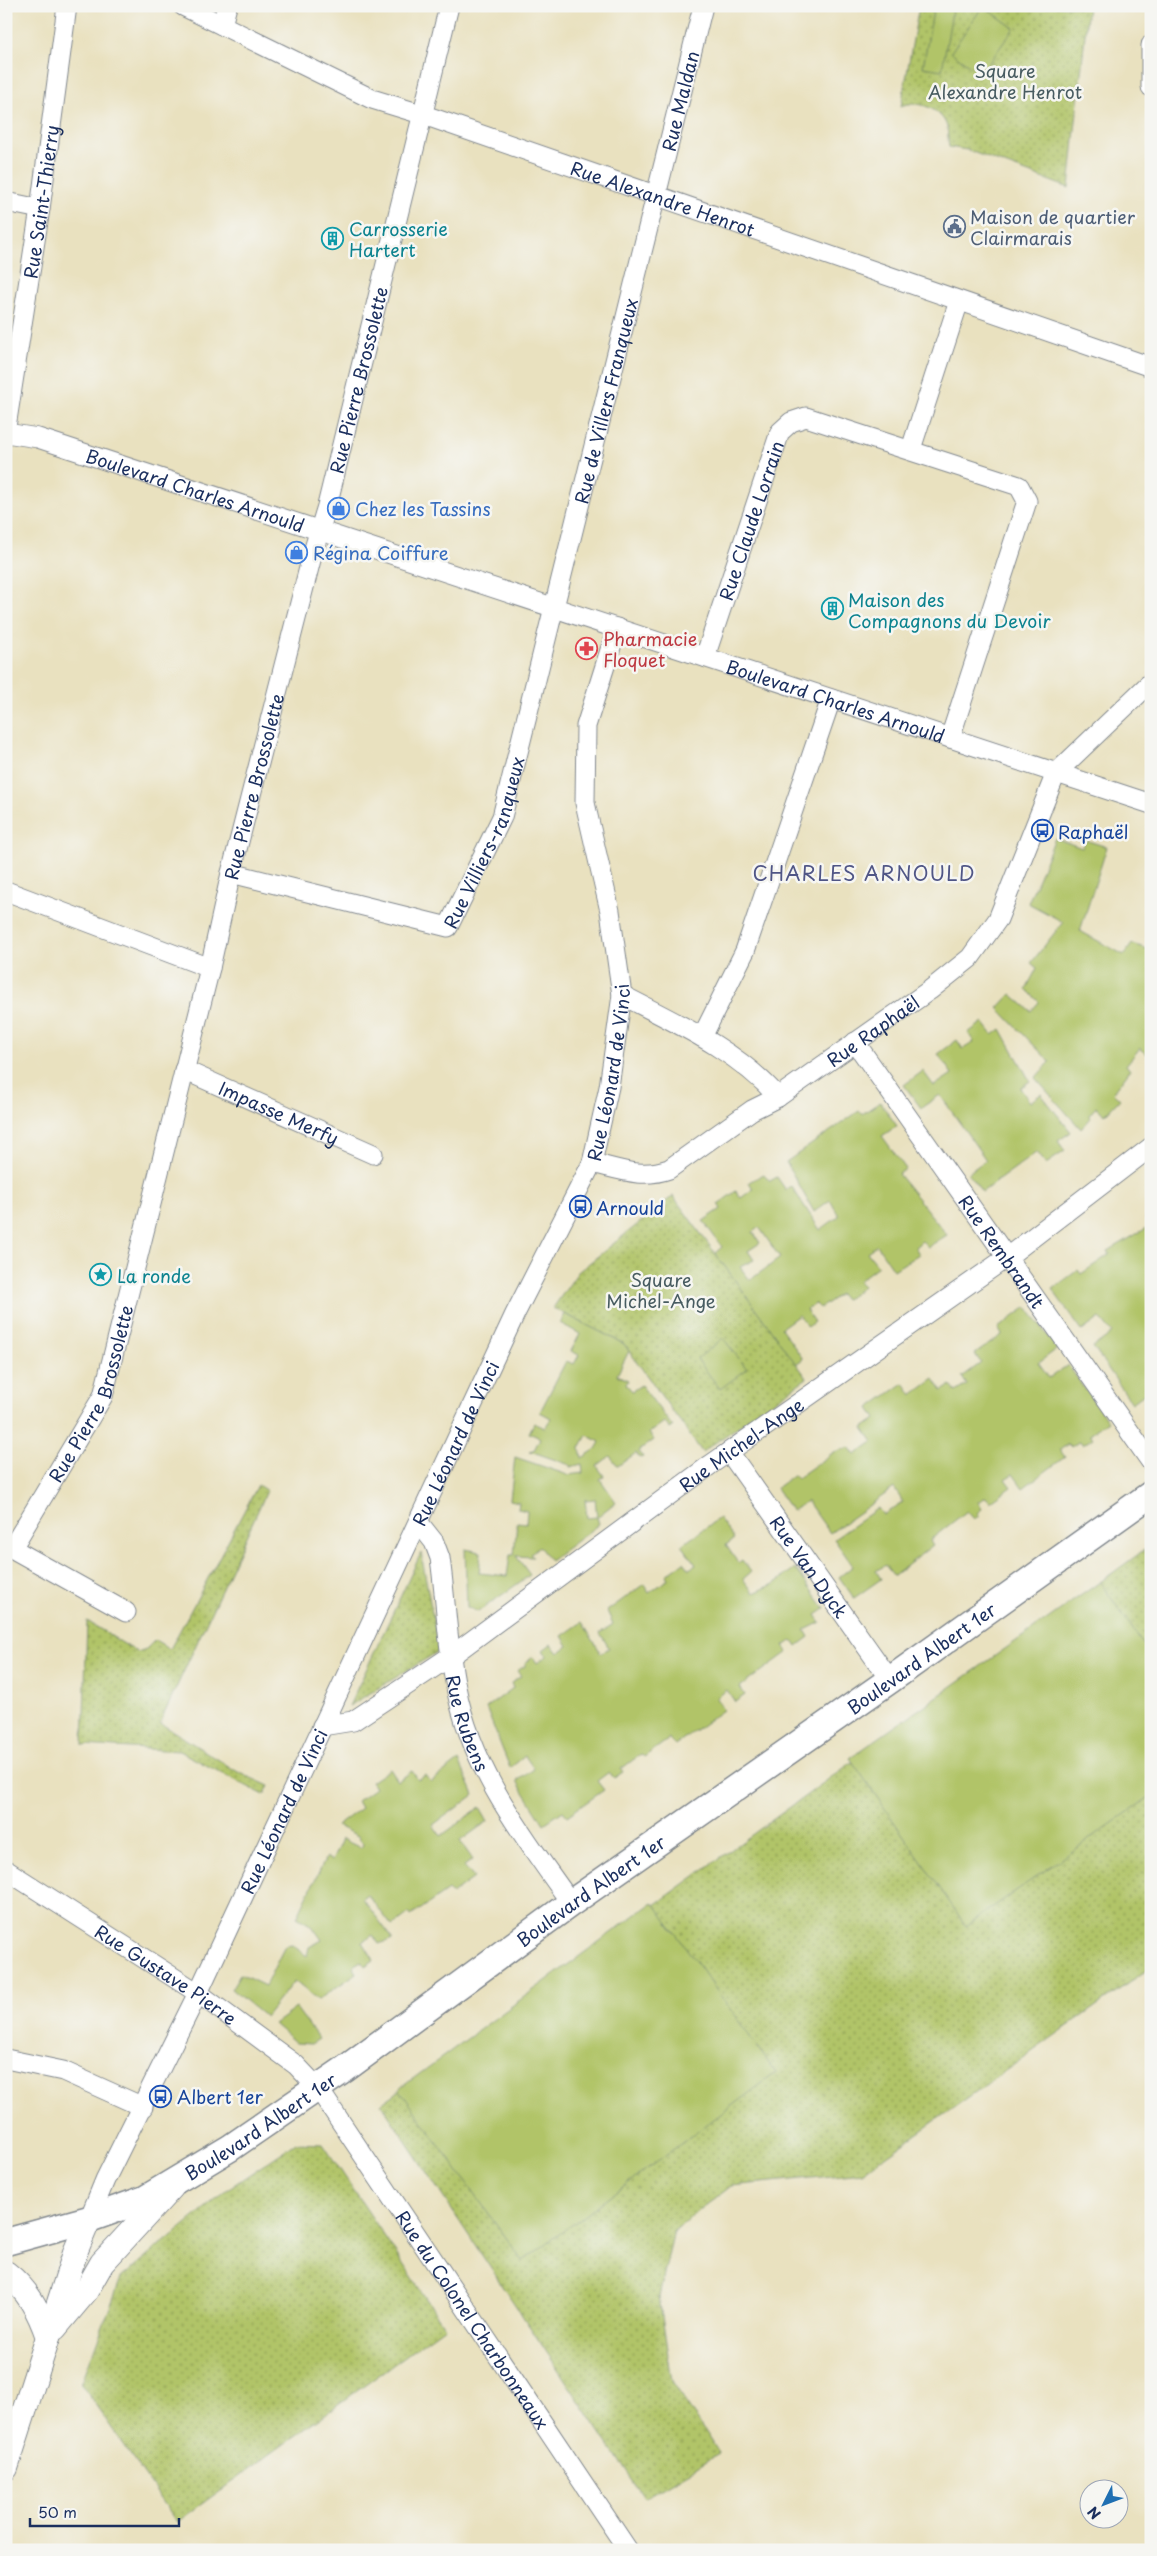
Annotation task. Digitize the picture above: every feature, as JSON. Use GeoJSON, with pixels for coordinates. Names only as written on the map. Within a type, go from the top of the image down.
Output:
{"type":"FeatureCollection","features":[{"type":"Feature","properties":{"kind":"main road","name":"Boulevard Albert 1er"},"geometry":{"type":"LineString","coordinates":[[6,2242],[89,2219],[145,2199],[177,2182],[318,2088],[571,1903],[890,1680],[1151,1494]]}},
{"type":"Feature","properties":{"kind":"street","name":"Rue Saint-Thierry"},"geometry":{"type":"LineString","coordinates":[[6,427],[40,209],[67,6]]}},
{"type":"Feature","properties":{"kind":"street","name":"Rue Alexandre Henrot"},"geometry":{"type":"LineString","coordinates":[[183,6],[372,99],[421,114],[1151,366]]}},
{"type":"Feature","properties":{"kind":"street"},"geometry":{"type":"LineString","coordinates":[[222,26],[227,6]]}},
{"type":"Feature","properties":{"kind":"street","name":"Rue Pierre Brossolette"},"geometry":{"type":"LineString","coordinates":[[9,1547],[102,1396],[210,968],[231,873],[320,530],[449,6]]}},
{"type":"Feature","properties":{"kind":"street","name":"Rue Maldan"},"geometry":{"type":"LineString","coordinates":[[656,195],[703,6]]}},
{"type":"Feature","properties":{"kind":"street"},"geometry":{"type":"LineString","coordinates":[[1151,45],[1151,87]]}},
{"type":"Feature","properties":{"kind":"street","name":"Rue de Villers Franqueux"},"geometry":{"type":"LineString","coordinates":[[551,616],[656,195]]}},
{"type":"Feature","properties":{"kind":"street"},"geometry":{"type":"LineString","coordinates":[[6,202],[40,209]]}},
{"type":"Feature","properties":{"kind":"street"},"geometry":{"type":"LineString","coordinates":[[910,449],[959,301]]}},
{"type":"Feature","properties":{"kind":"street","name":"Rue Claude Lorrain"},"geometry":{"type":"LineString","coordinates":[[707,650],[780,432],[792,422],[806,418],[910,449],[1019,486],[1027,501],[950,738]]}},
{"type":"Feature","properties":{"kind":"street","name":"Boulevard Charles Arnould"},"geometry":{"type":"LineString","coordinates":[[6,434],[38,438],[320,530],[551,616],[617,628],[707,650],[830,699],[1151,804]]}},
{"type":"Feature","properties":{"kind":"street","name":"Rue Villiers-ranqueux"},"geometry":{"type":"LineString","coordinates":[[231,873],[448,927],[502,817],[551,616]]}},
{"type":"Feature","properties":{"kind":"street","name":"Rue Léonard de Vinci"},"geometry":{"type":"LineString","coordinates":[[89,2219],[105,2180],[143,2107],[198,1993],[515,1314],[592,1163],[609,1087],[622,995],[610,911],[585,803],[586,726],[617,628]]}},
{"type":"Feature","properties":{"kind":"street"},"geometry":{"type":"LineString","coordinates":[[1056,773],[1151,682]]}},
{"type":"Feature","properties":{"kind":"street"},"geometry":{"type":"LineString","coordinates":[[702,1037],[745,951],[830,699]]}},
{"type":"Feature","properties":{"kind":"street","name":"Rue Raphaël"},"geometry":{"type":"LineString","coordinates":[[592,1163],[635,1174],[653,1175],[669,1170],[752,1110],[778,1097],[951,974],[970,958],[998,918],[1056,773]]}},
{"type":"Feature","properties":{"kind":"street"},"geometry":{"type":"LineString","coordinates":[[6,891],[210,968]]}},
{"type":"Feature","properties":{"kind":"street"},"geometry":{"type":"LineString","coordinates":[[622,995],[702,1037],[743,1065],[778,1097]]}},
{"type":"Feature","properties":{"kind":"street","name":"Rue Rembrandt"},"geometry":{"type":"LineString","coordinates":[[855,1042],[1151,1462]]}},
{"type":"Feature","properties":{"kind":"street","name":"Impasse Merfy"},"geometry":{"type":"LineString","coordinates":[[184,1070],[373,1154]]}},
{"type":"Feature","properties":{"kind":"street","name":"Rue Michel-Ange"},"geometry":{"type":"LineString","coordinates":[[322,1726],[353,1721],[451,1656],[729,1452],[1006,1258],[1151,1147]]}},
{"type":"Feature","properties":{"kind":"street","name":"Rue Van Dyck"},"geometry":{"type":"LineString","coordinates":[[729,1452],[890,1680]]}},
{"type":"Feature","properties":{"kind":"street","name":"Rue Rubens"},"geometry":{"type":"LineString","coordinates":[[419,1523],[434,1542],[440,1558],[456,1689],[494,1792],[571,1903]]}},
{"type":"Feature","properties":{"kind":"street"},"geometry":{"type":"LineString","coordinates":[[9,1547],[126,1612]]}},
{"type":"Feature","properties":{"kind":"street","name":"Rue Gustave Pierre"},"geometry":{"type":"LineString","coordinates":[[6,1870],[198,1993],[296,2065],[318,2088]]}},
{"type":"Feature","properties":{"kind":"street"},"geometry":{"type":"LineString","coordinates":[[6,2059],[63,2071],[143,2107]]}},
{"type":"Feature","properties":{"kind":"street","name":"Rue du Colonel Charbonneaux"},"geometry":{"type":"LineString","coordinates":[[318,2088],[628,2550]]}},
{"type":"Feature","properties":{"kind":"street"},"geometry":{"type":"LineString","coordinates":[[48,2337],[86,2291],[102,2263],[177,2182]]}},
{"type":"Feature","properties":{"kind":"street"},"geometry":{"type":"LineString","coordinates":[[6,2468],[48,2337],[89,2219]]}},
{"type":"Feature","properties":{"kind":"street"},"geometry":{"type":"LineString","coordinates":[[6,2273],[26,2291],[39,2311],[48,2337]]}},
{"type":"Feature","properties":{"kind":"green space","name":"Square Alexandre Henrot"},"geometry":{"type":"Polygon","coordinates":[[[919,6],[1088,6],[1069,188],[967,150],[949,147],[947,127],[940,115],[921,105],[907,104],[901,106],[919,6]]]}},
{"type":"Feature","properties":{"kind":"green space"},"geometry":{"type":"Polygon","coordinates":[[[934,6],[953,6],[942,70],[923,67],[934,6]]]}},
{"type":"Feature","properties":{"kind":"green space"},"geometry":{"type":"Polygon","coordinates":[[[983,6],[1014,28],[981,74],[951,52],[983,6]]]}},
{"type":"Feature","properties":{"kind":"green space"},"geometry":{"type":"Polygon","coordinates":[[[1055,838],[1082,848],[1085,840],[1107,847],[1080,931],[1124,955],[1132,944],[1151,950],[1151,1057],[1140,1048],[1126,1065],[1130,1070],[1113,1092],[1120,1099],[1105,1115],[1096,1107],[1089,1115],[1091,1118],[1081,1129],[1035,1078],[1050,1062],[998,1008],[1011,994],[1031,1011],[1039,1002],[1026,989],[1037,968],[1031,963],[1063,922],[1028,903],[1055,838]]]}},
{"type":"Feature","properties":{"kind":"green space"},"geometry":{"type":"Polygon","coordinates":[[[983,1022],[993,1035],[1001,1029],[1030,1081],[1020,1088],[1030,1102],[1041,1094],[1071,1132],[1058,1141],[1065,1151],[1046,1164],[1037,1152],[982,1192],[968,1173],[986,1160],[940,1095],[921,1108],[904,1085],[923,1071],[934,1086],[952,1074],[938,1054],[957,1040],[963,1049],[974,1042],[968,1033],[983,1022]]]}},
{"type":"Feature","properties":{"kind":"green space"},"geometry":{"type":"Polygon","coordinates":[[[880,1102],[897,1126],[882,1136],[906,1169],[898,1174],[947,1235],[928,1247],[922,1241],[915,1247],[919,1254],[894,1270],[877,1245],[867,1252],[878,1266],[858,1281],[863,1287],[845,1300],[840,1294],[820,1308],[815,1303],[806,1310],[814,1322],[808,1327],[799,1315],[781,1328],[803,1359],[796,1364],[715,1253],[722,1247],[703,1221],[721,1209],[718,1204],[736,1191],[741,1198],[753,1189],[749,1182],[764,1174],[770,1181],[777,1177],[786,1190],[792,1187],[820,1230],[839,1216],[830,1200],[814,1212],[786,1162],[859,1111],[862,1114],[880,1102]],[[759,1227],[753,1232],[760,1243],[748,1251],[754,1260],[740,1267],[750,1280],[780,1258],[759,1227]]]}},
{"type":"Feature","properties":{"kind":"green space","name":"Square Michel-Ange"},"geometry":{"type":"Polygon","coordinates":[[[673,1196],[807,1378],[702,1452],[624,1344],[553,1308],[578,1272],[673,1196]]]}},
{"type":"Feature","properties":{"kind":"green space"},"geometry":{"type":"Polygon","coordinates":[[[1151,1213],[1151,1389],[1132,1403],[1093,1347],[1112,1333],[1100,1318],[1082,1331],[1052,1289],[1078,1270],[1081,1274],[1110,1254],[1108,1251],[1145,1229],[1150,1225],[1145,1218],[1151,1213]]]}},
{"type":"Feature","properties":{"kind":"green space"},"geometry":{"type":"Polygon","coordinates":[[[1027,1307],[1057,1349],[1038,1363],[1049,1378],[1068,1365],[1108,1421],[1090,1434],[1093,1438],[1083,1445],[1080,1441],[1071,1447],[1068,1444],[1060,1450],[1065,1457],[1023,1488],[1013,1474],[1005,1479],[1011,1487],[990,1502],[986,1497],[978,1502],[982,1509],[977,1513],[979,1516],[974,1519],[967,1511],[930,1540],[933,1545],[894,1576],[885,1565],[876,1571],[881,1579],[854,1598],[839,1577],[853,1566],[834,1539],[878,1508],[883,1515],[903,1502],[894,1488],[830,1533],[807,1501],[792,1511],[776,1488],[794,1475],[797,1478],[834,1452],[849,1447],[855,1455],[873,1442],[863,1428],[876,1419],[869,1408],[904,1383],[912,1395],[934,1379],[942,1391],[951,1385],[956,1392],[967,1385],[962,1377],[981,1363],[975,1354],[1002,1335],[998,1328],[1027,1307]]]}},
{"type":"Feature","properties":{"kind":"green space"},"geometry":{"type":"Polygon","coordinates":[[[565,1314],[624,1344],[629,1351],[617,1375],[628,1380],[626,1384],[632,1391],[641,1385],[673,1427],[670,1429],[664,1422],[649,1433],[654,1440],[639,1451],[643,1457],[640,1458],[636,1453],[618,1466],[610,1456],[597,1466],[604,1476],[600,1479],[616,1502],[597,1517],[599,1524],[550,1561],[539,1546],[530,1554],[533,1557],[516,1556],[530,1575],[478,1612],[467,1607],[465,1549],[481,1552],[479,1573],[507,1576],[510,1555],[514,1555],[517,1522],[526,1523],[527,1511],[518,1509],[519,1502],[510,1500],[515,1457],[568,1475],[583,1473],[582,1464],[570,1467],[570,1465],[530,1451],[534,1450],[540,1438],[529,1433],[534,1423],[545,1428],[551,1418],[540,1412],[566,1361],[574,1364],[579,1355],[571,1351],[580,1334],[560,1323],[565,1314]],[[587,1435],[580,1448],[582,1458],[596,1449],[600,1442],[587,1435]],[[595,1499],[585,1500],[587,1518],[597,1517],[595,1499]]]}},
{"type":"Feature","properties":{"kind":"green space"},"geometry":{"type":"Polygon","coordinates":[[[723,1338],[747,1369],[720,1389],[697,1359],[723,1338]]]}},
{"type":"Feature","properties":{"kind":"green space"},"geometry":{"type":"Polygon","coordinates":[[[258,1485],[267,1491],[160,1723],[238,1772],[269,1786],[264,1795],[179,1751],[83,1745],[87,1621],[137,1652],[146,1649],[155,1640],[170,1649],[258,1485]]]}},
{"type":"Feature","properties":{"kind":"green space"},"geometry":{"type":"Polygon","coordinates":[[[719,1518],[734,1539],[726,1545],[738,1563],[742,1560],[751,1572],[743,1579],[754,1593],[774,1584],[795,1568],[825,1609],[816,1615],[821,1622],[805,1630],[809,1637],[797,1646],[793,1640],[784,1646],[788,1652],[740,1687],[745,1695],[735,1702],[727,1690],[716,1698],[723,1710],[675,1745],[669,1739],[644,1757],[641,1754],[621,1769],[623,1772],[614,1778],[609,1772],[597,1781],[604,1790],[567,1816],[563,1811],[544,1824],[517,1781],[534,1769],[525,1756],[510,1768],[486,1708],[513,1688],[511,1683],[521,1676],[517,1671],[525,1666],[525,1663],[533,1657],[537,1663],[547,1656],[543,1650],[551,1644],[558,1653],[568,1646],[562,1636],[582,1622],[601,1653],[609,1648],[600,1633],[613,1624],[607,1611],[644,1584],[649,1593],[668,1579],[666,1575],[684,1562],[689,1569],[696,1565],[682,1545],[719,1518]]]}},
{"type":"Feature","properties":{"kind":"green space"},"geometry":{"type":"Polygon","coordinates":[[[1151,1545],[1151,1967],[862,2173],[731,2186],[674,2230],[659,2297],[672,2381],[719,2454],[644,2498],[381,2104],[1151,1545]]]}},
{"type":"Feature","properties":{"kind":"green space"},"geometry":{"type":"Polygon","coordinates":[[[421,1553],[439,1651],[349,1706],[421,1553]]]}},
{"type":"Feature","properties":{"kind":"green space"},"geometry":{"type":"Polygon","coordinates":[[[1100,1582],[1151,1655],[1151,1796],[966,1926],[850,1758],[1100,1582]]]}},
{"type":"Feature","properties":{"kind":"green space"},"geometry":{"type":"Polygon","coordinates":[[[459,1761],[474,1795],[433,1825],[441,1836],[480,1807],[488,1821],[460,1841],[473,1860],[464,1866],[474,1878],[452,1894],[448,1890],[411,1916],[409,1913],[392,1926],[367,1894],[362,1898],[393,1939],[379,1944],[373,1935],[363,1942],[374,1960],[365,1966],[361,1961],[353,1966],[357,1973],[318,2000],[294,1981],[265,2017],[231,1989],[240,1974],[265,1986],[285,1946],[292,1945],[307,1956],[309,1947],[322,1940],[312,1926],[297,1917],[326,1857],[332,1861],[342,1839],[361,1848],[363,1844],[358,1836],[337,1826],[361,1808],[357,1801],[375,1788],[371,1782],[390,1769],[398,1781],[412,1771],[418,1780],[426,1775],[431,1782],[459,1761]]]}},
{"type":"Feature","properties":{"kind":"green space"},"geometry":{"type":"Polygon","coordinates":[[[653,1902],[776,2073],[523,2261],[399,2089],[653,1902]]]}},
{"type":"Feature","properties":{"kind":"green space"},"geometry":{"type":"Polygon","coordinates":[[[296,2008],[319,2039],[311,2044],[296,2043],[274,2024],[296,2008]]]}},
{"type":"Feature","properties":{"kind":"green space"},"geometry":{"type":"Polygon","coordinates":[[[296,2143],[323,2144],[445,2327],[177,2522],[81,2384],[121,2278],[229,2188],[296,2143]]]}},
{"type":"Feature","properties":{"kind":"place","name":"Maison de quartier Clairmarais"},"geometry":{"type":"Point","coordinates":[954,226]}},
{"type":"Feature","properties":{"kind":"place","name":"Carrosserie Hartert"},"geometry":{"type":"Point","coordinates":[333,238]}},
{"type":"Feature","properties":{"kind":"place","name":"Chez les Tassins"},"geometry":{"type":"Point","coordinates":[339,508]}},
{"type":"Feature","properties":{"kind":"place","name":"Régina Coiffure"},"geometry":{"type":"Point","coordinates":[297,552]}},
{"type":"Feature","properties":{"kind":"place","name":"Maison des Compagnons du Devoir"},"geometry":{"type":"Point","coordinates":[832,609]}},
{"type":"Feature","properties":{"kind":"place","name":"Pharmacie Floquet"},"geometry":{"type":"Point","coordinates":[587,648]}},
{"type":"Feature","properties":{"kind":"place","name":"Raphaël"},"geometry":{"type":"Point","coordinates":[1042,831]}},
{"type":"Feature","properties":{"kind":"place","name":"Arnould"},"geometry":{"type":"Point","coordinates":[580,1207]}},
{"type":"Feature","properties":{"kind":"place","name":"La ronde"},"geometry":{"type":"Point","coordinates":[101,1275]}},
{"type":"Feature","properties":{"kind":"place","name":"Albert 1er"},"geometry":{"type":"Point","coordinates":[161,2096]}},
{"type":"Feature","properties":{"kind":"district","name":"CHARLES ARNOULD"},"geometry":{"type":"Point","coordinates":[864,873]}}]}
